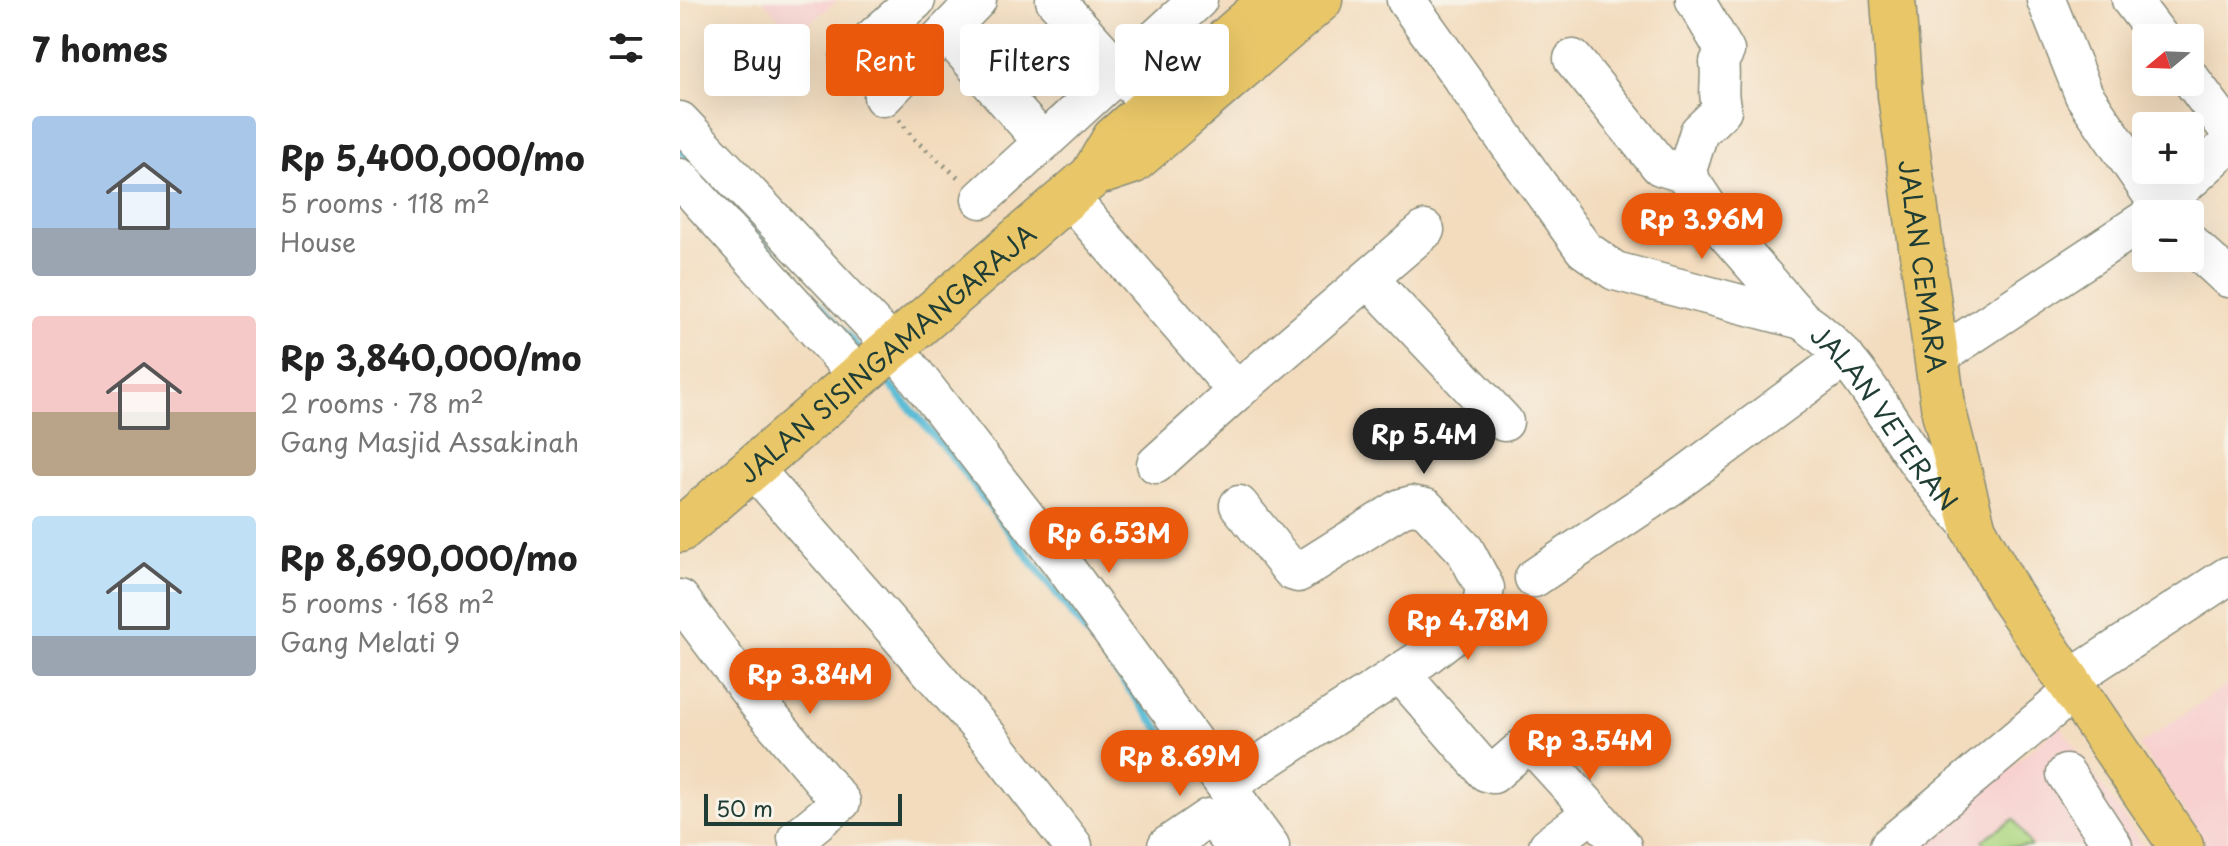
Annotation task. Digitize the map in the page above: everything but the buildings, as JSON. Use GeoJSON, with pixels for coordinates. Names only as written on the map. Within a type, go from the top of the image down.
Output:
{"type":"FeatureCollection","features":[{"type":"Feature","properties":{"kind":"main road","name":"JALAN SISINGAMANGARAJA"},"geometry":{"type":"LineString","coordinates":[[680,530],[755,470],[1080,186],[1114,139],[1272,0]]}},
{"type":"Feature","properties":{"kind":"main road","name":"JALAN SISINGAMANGARAJA"},"geometry":{"type":"LineString","coordinates":[[1080,186],[1132,162],[1320,0]]}},
{"type":"Feature","properties":{"kind":"main road","name":"JALAN CEMARA"},"geometry":{"type":"LineString","coordinates":[[1893,0],[1901,110],[1947,426],[1974,530]]}},
{"type":"Feature","properties":{"kind":"main road","name":"JALAN VETERAN"},"geometry":{"type":"LineString","coordinates":[[1974,530],[2010,595],[2181,846]]}},
{"type":"Feature","properties":{"kind":"street"},"geometry":{"type":"LineString","coordinates":[[889,24],[916,0]]}},
{"type":"Feature","properties":{"kind":"street"},"geometry":{"type":"LineString","coordinates":[[883,97],[977,0]]}},
{"type":"Feature","properties":{"kind":"street"},"geometry":{"type":"LineString","coordinates":[[1055,0],[1115,66]]}},
{"type":"Feature","properties":{"kind":"street","name":"JALAN VETERAN"},"geometry":{"type":"LineString","coordinates":[[1406,0],[1584,249],[1595,260],[1615,271],[1802,320],[1825,335],[1845,357],[1915,459],[1974,530]]}},
{"type":"Feature","properties":{"kind":"street"},"geometry":{"type":"LineString","coordinates":[[1686,174],[1699,132],[1722,110],[1716,92],[1721,75],[1719,62],[1725,51],[1695,0]]}},
{"type":"Feature","properties":{"kind":"street"},"geometry":{"type":"LineString","coordinates":[[2046,0],[2084,95],[2148,200]]}},
{"type":"Feature","properties":{"kind":"street"},"geometry":{"type":"LineString","coordinates":[[2131,0],[2149,24]]}},
{"type":"Feature","properties":{"kind":"street"},"geometry":{"type":"LineString","coordinates":[[1172,24],[1197,1]]}},
{"type":"Feature","properties":{"kind":"street"},"geometry":{"type":"LineString","coordinates":[[946,32],[1043,142]]}},
{"type":"Feature","properties":{"kind":"street"},"geometry":{"type":"LineString","coordinates":[[1573,59],[1660,166],[1686,174],[1723,230],[1802,320]]}},
{"type":"Feature","properties":{"kind":"street"},"geometry":{"type":"LineString","coordinates":[[981,199],[1115,76]]}},
{"type":"Feature","properties":{"kind":"street"},"geometry":{"type":"LineString","coordinates":[[1143,96],[1151,105]]}},
{"type":"Feature","properties":{"kind":"street"},"geometry":{"type":"LineString","coordinates":[[2203,96],[2228,129]]}},
{"type":"Feature","properties":{"kind":"street"},"geometry":{"type":"LineString","coordinates":[[680,121],[876,362],[1058,558],[1225,817],[1270,846]]}},
{"type":"Feature","properties":{"kind":"street"},"geometry":{"type":"LineString","coordinates":[[2171,200],[2228,145]]}},
{"type":"Feature","properties":{"kind":"street"},"geometry":{"type":"LineString","coordinates":[[680,178],[876,362]]}},
{"type":"Feature","properties":{"kind":"street"},"geometry":{"type":"LineString","coordinates":[[1080,186],[1237,391]]}},
{"type":"Feature","properties":{"kind":"street"},"geometry":{"type":"LineString","coordinates":[[1156,464],[1425,230]]}},
{"type":"Feature","properties":{"kind":"street"},"geometry":{"type":"LineString","coordinates":[[1938,357],[2132,230]]}},
{"type":"Feature","properties":{"kind":"street"},"geometry":{"type":"LineString","coordinates":[[2204,256],[2228,278]]}},
{"type":"Feature","properties":{"kind":"street"},"geometry":{"type":"LineString","coordinates":[[1369,279],[1504,422]]}},
{"type":"Feature","properties":{"kind":"street"},"geometry":{"type":"LineString","coordinates":[[1534,578],[1671,486],[1845,357]]}},
{"type":"Feature","properties":{"kind":"street"},"geometry":{"type":"LineString","coordinates":[[755,470],[989,738],[1073,846]]}},
{"type":"Feature","properties":{"kind":"street"},"geometry":{"type":"LineString","coordinates":[[1167,846],[1204,819],[1225,817],[1400,673],[1475,618],[1485,598],[1482,578],[1465,550],[1426,508],[1412,505],[1401,508],[1298,573],[1292,571],[1239,505]]}},
{"type":"Feature","properties":{"kind":"street"},"geometry":{"type":"LineString","coordinates":[[1889,846],[2072,685],[2228,576]]}},
{"type":"Feature","properties":{"kind":"street"},"geometry":{"type":"LineString","coordinates":[[680,599],[758,703],[841,802],[797,838],[802,846]]}},
{"type":"Feature","properties":{"kind":"street"},"geometry":{"type":"LineString","coordinates":[[1400,673],[1486,772],[1493,774],[1528,745],[1536,746],[1622,846]]}},
{"type":"Feature","properties":{"kind":"street"},"geometry":{"type":"LineString","coordinates":[[2066,774],[2113,846]]}},
{"type":"Feature","properties":{"kind":"street"},"geometry":{"type":"LineString","coordinates":[[1548,846],[1593,812]]}},
{"type":"Feature","properties":{"kind":"path"},"geometry":{"type":"LineString","coordinates":[[883,97],[915,140],[946,164],[981,199]]}},
{"type":"Feature","properties":{"kind":"shaded area"},"geometry":{"type":"Polygon","coordinates":[[[763,0],[838,0],[809,24],[784,24],[763,0]]]}},
{"type":"Feature","properties":{"kind":"shaded area"},"geometry":{"type":"Polygon","coordinates":[[[2228,684],[2228,846],[2208,846],[2139,745],[2228,684]]]}},
{"type":"Feature","properties":{"kind":"shaded area"},"geometry":{"type":"Polygon","coordinates":[[[2060,725],[2143,846],[1919,846],[2060,725]]]}},
{"type":"Feature","properties":{"kind":"green space"},"geometry":{"type":"Polygon","coordinates":[[[2014,819],[2031,846],[1986,846],[1982,840],[2014,819]]]}},
{"type":"Feature","properties":{"kind":"waterway"},"geometry":{"type":"LineString","coordinates":[[680,149],[858,348]]}},
{"type":"Feature","properties":{"kind":"waterway"},"geometry":{"type":"LineString","coordinates":[[880,373],[953,458],[1197,778]]}}]}
